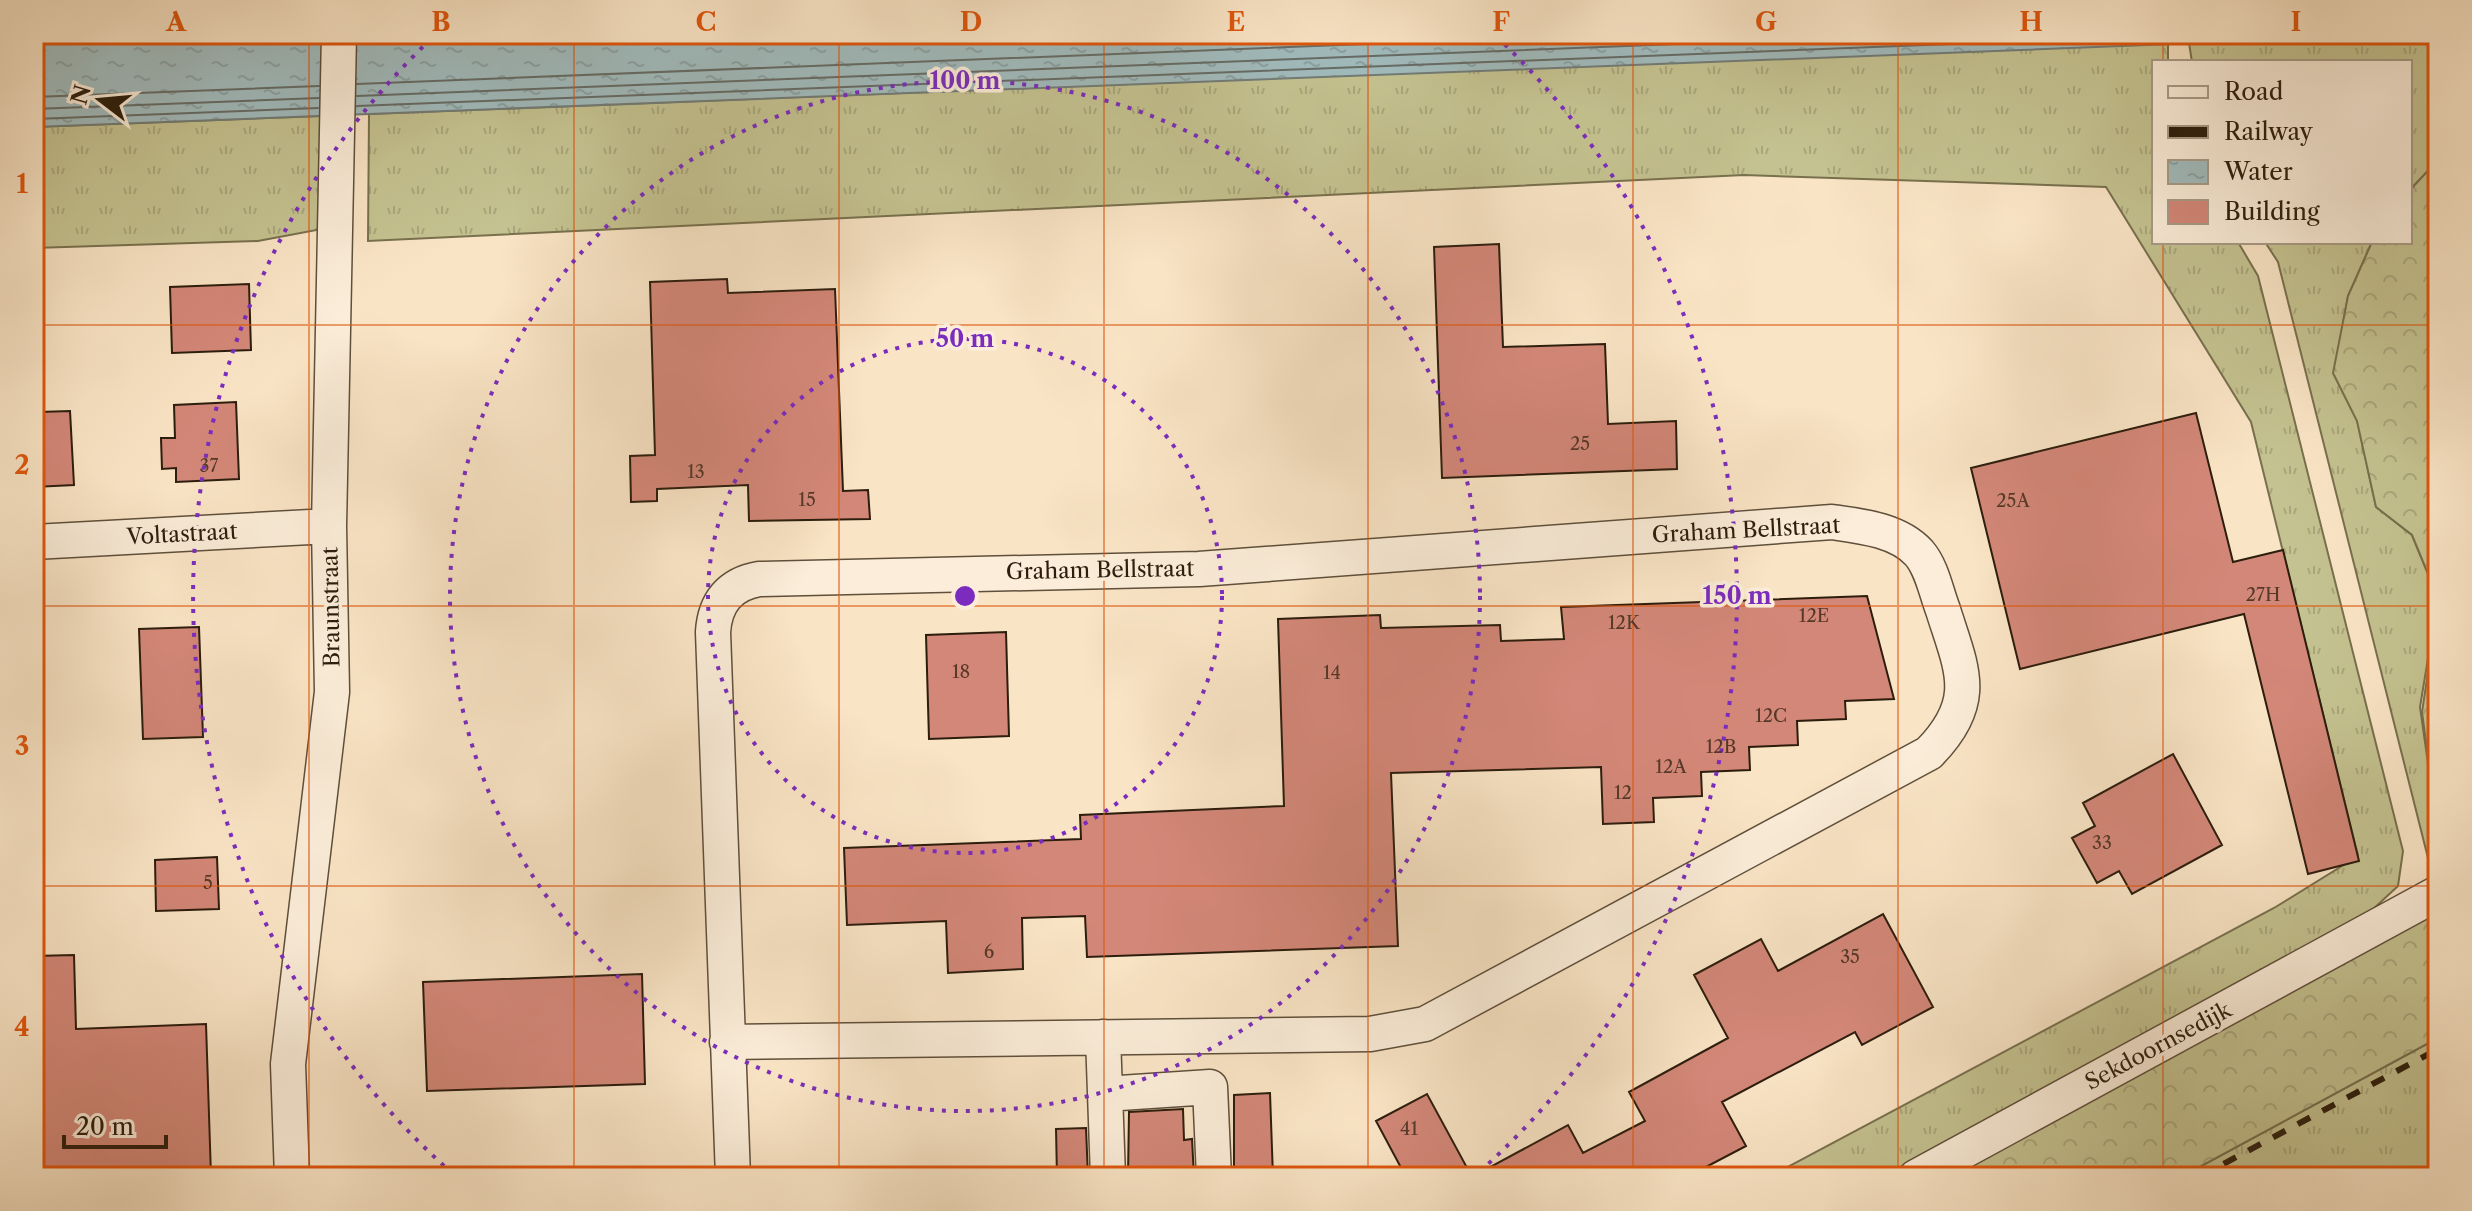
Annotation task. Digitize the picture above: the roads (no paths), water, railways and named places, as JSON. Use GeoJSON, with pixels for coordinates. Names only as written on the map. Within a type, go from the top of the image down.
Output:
{"type":"FeatureCollection","features":[{"type":"Feature","properties":{"kind":"street","name":"Braunstraat"},"geometry":{"type":"LineString","coordinates":[[292,1177],[288,1064],[332,692],[329,526],[339,34]]}},
{"type":"Feature","properties":{"kind":"street","name":"Graham Bellstraat"},"geometry":{"type":"LineString","coordinates":[[727,1042],[1370,1034],[1425,1024],[1929,753],[1955,715],[1965,677],[1929,569],[1918,553],[1887,534],[1864,526],[1832,522],[1199,569],[747,581],[725,595],[717,607],[713,632],[727,1042],[733,1177]]}},
{"type":"Feature","properties":{"kind":"street","name":"Voltastraat"},"geometry":{"type":"LineString","coordinates":[[34,542],[329,526]]}},
{"type":"Feature","properties":{"kind":"street","name":"Sekdoornsedijk"},"geometry":{"type":"LineString","coordinates":[[1916,1177],[2438,893]]}},
{"type":"Feature","properties":{"kind":"street"},"geometry":{"type":"LineString","coordinates":[[1103,1037],[1108,1177]]}},
{"type":"Feature","properties":{"kind":"street"},"geometry":{"type":"LineString","coordinates":[[1105,1094],[1210,1087],[1214,1177]]}},
{"type":"Feature","properties":{"kind":"water"},"geometry":{"type":"Polygon","coordinates":[[[34,34],[2433,34],[34,127],[34,34]]]}},
{"type":"Feature","properties":{"kind":"railway"},"geometry":{"type":"LineString","coordinates":[[2199,1177],[2438,1049]]}}]}
